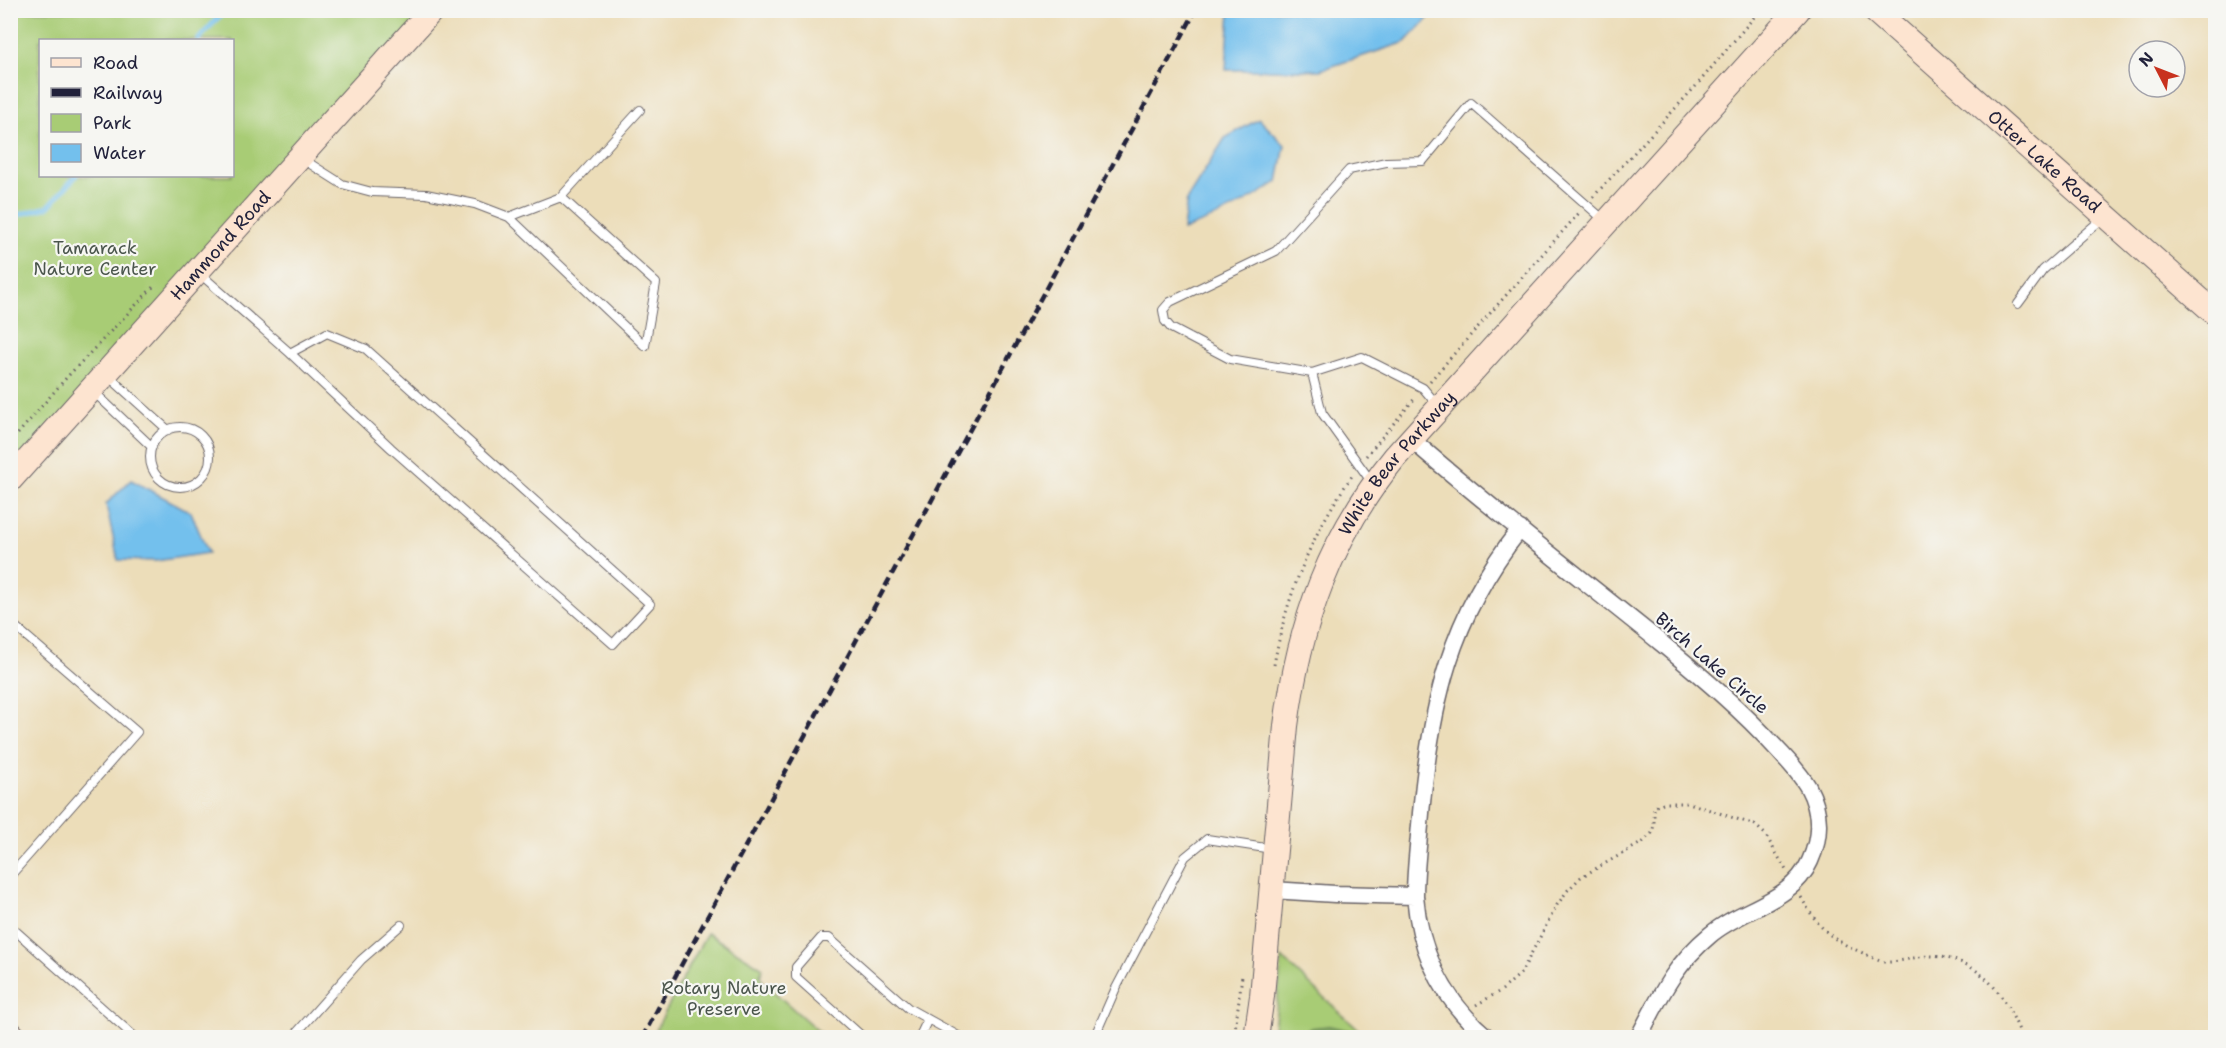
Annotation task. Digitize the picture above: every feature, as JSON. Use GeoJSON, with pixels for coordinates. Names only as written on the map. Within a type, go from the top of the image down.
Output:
{"type":"FeatureCollection","features":[{"type":"Feature","properties":{"kind":"street","name":"Hammond Road"},"geometry":{"type":"LineString","coordinates":[[10,480],[432,10]]}},
{"type":"Feature","properties":{"kind":"street","name":"White Bear Parkway"},"geometry":{"type":"LineString","coordinates":[[1256,1038],[1262,996],[1289,703],[1305,627],[1328,565],[1354,514],[1366,475],[1411,439],[1798,10]]}},
{"type":"Feature","properties":{"kind":"street","name":"Otter Lake Road"},"geometry":{"type":"LineString","coordinates":[[1874,10],[2216,314]]}},
{"type":"Feature","properties":{"kind":"street","name":"Birch Lake Circle"},"geometry":{"type":"LineString","coordinates":[[1411,439],[1724,695],[1759,729],[1804,780],[1815,804],[1818,837],[1809,864],[1794,884],[1778,896],[1730,920],[1700,943],[1670,978],[1638,1038]]}},
{"type":"Feature","properties":{"kind":"street"},"geometry":{"type":"LineString","coordinates":[[1488,1038],[1462,1014],[1441,985],[1430,962],[1419,929],[1415,896],[1425,771],[1439,688],[1452,648],[1475,598],[1520,529]]}},
{"type":"Feature","properties":{"kind":"street"},"geometry":{"type":"LineString","coordinates":[[1272,890],[1415,896]]}},
{"type":"Feature","properties":{"kind":"street"},"geometry":{"type":"LineString","coordinates":[[10,1033],[15,1038]]}},
{"type":"Feature","properties":{"kind":"lane"},"geometry":{"type":"LineString","coordinates":[[1440,407],[1424,388],[1362,357],[1312,373],[1230,359],[1171,328],[1164,321],[1163,310],[1170,302],[1276,251],[1349,170],[1386,162],[1423,161],[1471,103],[1606,222]]}},
{"type":"Feature","properties":{"kind":"lane"},"geometry":{"type":"LineString","coordinates":[[509,217],[561,197],[640,110]]}},
{"type":"Feature","properties":{"kind":"lane"},"geometry":{"type":"LineString","coordinates":[[300,158],[342,184],[372,192],[426,194],[475,204],[509,217],[645,346],[656,283],[561,197]]}},
{"type":"Feature","properties":{"kind":"lane"},"geometry":{"type":"LineString","coordinates":[[2018,304],[2043,270],[2105,216]]}},
{"type":"Feature","properties":{"kind":"lane"},"geometry":{"type":"LineString","coordinates":[[198,272],[290,353],[391,448],[613,644],[650,604],[366,350],[327,333],[290,353]]}},
{"type":"Feature","properties":{"kind":"lane"},"geometry":{"type":"LineString","coordinates":[[1312,373],[1322,413],[1366,475]]}},
{"type":"Feature","properties":{"kind":"lane"},"geometry":{"type":"LineString","coordinates":[[99,382],[168,430]]}},
{"type":"Feature","properties":{"kind":"lane"},"geometry":{"type":"LineString","coordinates":[[99,382],[152,447]]}},
{"type":"Feature","properties":{"kind":"lane"},"geometry":{"type":"LineString","coordinates":[[182,428],[191,430],[205,442],[209,459],[207,469],[194,484],[173,487],[156,476],[151,467],[152,447],[157,438],[168,430],[182,428]]}},
{"type":"Feature","properties":{"kind":"lane"},"geometry":{"type":"LineString","coordinates":[[10,622],[137,732],[10,876]]}},
{"type":"Feature","properties":{"kind":"lane"},"geometry":{"type":"LineString","coordinates":[[1094,1038],[1115,990],[1185,857],[1207,839],[1275,850]]}},
{"type":"Feature","properties":{"kind":"lane"},"geometry":{"type":"LineString","coordinates":[[292,1038],[361,960],[401,925]]}},
{"type":"Feature","properties":{"kind":"lane"},"geometry":{"type":"LineString","coordinates":[[10,926],[136,1038]]}},
{"type":"Feature","properties":{"kind":"lane"},"geometry":{"type":"LineString","coordinates":[[864,1038],[796,976],[796,967],[821,938],[829,938],[908,1008],[962,1038]]}},
{"type":"Feature","properties":{"kind":"lane"},"geometry":{"type":"LineString","coordinates":[[919,1038],[928,1019]]}},
{"type":"Feature","properties":{"kind":"path"},"geometry":{"type":"LineString","coordinates":[[1273,672],[1286,609],[1303,562],[1330,507],[1366,475],[1388,427],[1586,205],[1696,86],[1760,10]]}},
{"type":"Feature","properties":{"kind":"path"},"geometry":{"type":"LineString","coordinates":[[1462,1014],[1502,990],[1521,973],[1557,905],[1581,878],[1643,842],[1652,833],[1654,807],[1663,803],[1689,803],[1755,825],[1766,834],[1821,928],[1835,940],[1883,962],[1930,956],[1968,963],[1996,988],[2014,1017],[2022,1038]]}},
{"type":"Feature","properties":{"kind":"path"},"geometry":{"type":"LineString","coordinates":[[1234,1038],[1243,965]]}},
{"type":"Feature","properties":{"kind":"green space","name":"Tamarack Nature Center"},"geometry":{"type":"Polygon","coordinates":[[[11,11],[431,11],[11,479],[11,11]]]}},
{"type":"Feature","properties":{"kind":"green space","name":"Rotary Nature Preserve"},"geometry":{"type":"Polygon","coordinates":[[[707,933],[763,968],[760,976],[764,983],[825,1037],[652,1037],[707,933]]]}},
{"type":"Feature","properties":{"kind":"green space"},"geometry":{"type":"Polygon","coordinates":[[[1282,958],[1366,1037],[1353,1033],[1357,1037],[1273,1038],[1282,958]]]}},
{"type":"Feature","properties":{"kind":"green space"},"geometry":{"type":"Polygon","coordinates":[[[1329,1026],[1350,1031],[1361,1037],[1296,1037],[1311,1028],[1329,1026]]]}},
{"type":"Feature","properties":{"kind":"water"},"geometry":{"type":"Polygon","coordinates":[[[1230,10],[1435,11],[1406,42],[1320,70],[1226,70],[1230,10]]]}},
{"type":"Feature","properties":{"kind":"water"},"geometry":{"type":"Polygon","coordinates":[[[1259,119],[1285,145],[1278,182],[1232,209],[1183,230],[1187,199],[1225,138],[1259,119]]]}},
{"type":"Feature","properties":{"kind":"water"},"geometry":{"type":"Polygon","coordinates":[[[131,480],[191,512],[208,553],[156,561],[118,560],[106,504],[131,480]]]}},
{"type":"Feature","properties":{"kind":"waterway"},"geometry":{"type":"LineString","coordinates":[[199,39],[225,10]]}},
{"type":"Feature","properties":{"kind":"waterway"},"geometry":{"type":"LineString","coordinates":[[10,217],[48,207],[75,177]]}},
{"type":"Feature","properties":{"kind":"railway"},"geometry":{"type":"LineString","coordinates":[[642,1038],[1196,10]]}}]}
